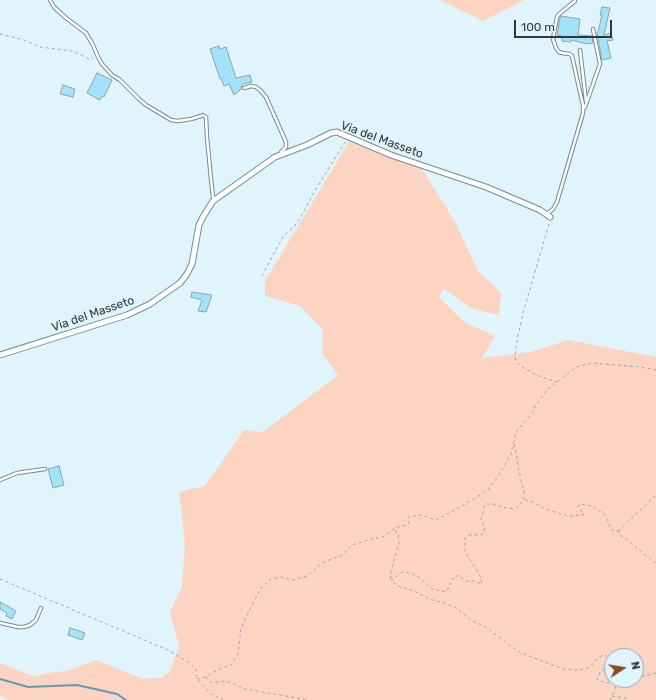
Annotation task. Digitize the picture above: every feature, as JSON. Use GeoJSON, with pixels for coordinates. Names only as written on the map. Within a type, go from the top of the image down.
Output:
{"type":"FeatureCollection","features":[{"type":"Feature","properties":{"kind":"street","name":"Via del Masseto"},"geometry":{"type":"LineString","coordinates":[[0,355],[127,316],[150,304],[180,284],[192,264],[199,225],[213,201],[269,161],[331,133],[338,132],[392,155],[486,187],[540,210],[548,216]]}},
{"type":"Feature","properties":{"kind":"lane"},"geometry":{"type":"LineString","coordinates":[[50,0],[54,7],[86,33],[98,58],[112,75],[120,80],[146,105],[171,120],[176,121],[191,119],[203,115],[206,117],[211,179],[213,197],[215,200]]}},
{"type":"Feature","properties":{"kind":"lane"},"geometry":{"type":"LineString","coordinates":[[548,216],[557,202],[583,115],[583,108],[572,56],[570,54],[559,52],[553,39],[557,17],[575,1]]}},
{"type":"Feature","properties":{"kind":"lane"},"geometry":{"type":"LineString","coordinates":[[583,108],[585,107],[600,64],[593,29]]}},
{"type":"Feature","properties":{"kind":"lane"},"geometry":{"type":"LineString","coordinates":[[580,50],[586,103]]}},
{"type":"Feature","properties":{"kind":"lane"},"geometry":{"type":"LineString","coordinates":[[244,88],[251,86],[256,87],[266,97],[286,142],[286,147],[280,152],[281,155]]}},
{"type":"Feature","properties":{"kind":"lane"},"geometry":{"type":"LineString","coordinates":[[0,480],[17,473],[45,469]]}},
{"type":"Feature","properties":{"kind":"lane"},"geometry":{"type":"LineString","coordinates":[[0,623],[18,627],[30,625],[36,620],[41,608]]}},
{"type":"Feature","properties":{"kind":"path"},"geometry":{"type":"LineString","coordinates":[[0,34],[24,40],[40,47],[72,51],[89,59],[98,58]]}},
{"type":"Feature","properties":{"kind":"path"},"geometry":{"type":"LineString","coordinates":[[262,276],[284,235],[293,228],[303,213],[348,137]]}},
{"type":"Feature","properties":{"kind":"path"},"geometry":{"type":"LineString","coordinates":[[548,216],[550,223],[523,313],[515,355],[516,361],[522,367],[536,375],[557,382]]}},
{"type":"Feature","properties":{"kind":"path"},"geometry":{"type":"LineString","coordinates":[[197,679],[231,665],[238,654],[241,629],[246,617],[261,588],[271,579],[282,577],[294,580],[307,576],[322,563],[342,555],[352,545],[371,539],[381,538],[395,528],[406,525],[409,523],[408,517],[422,515],[436,520],[488,490],[511,456],[516,432],[534,411],[535,406],[547,390],[576,367],[592,363],[640,367],[656,370]]}},
{"type":"Feature","properties":{"kind":"path"},"geometry":{"type":"LineString","coordinates":[[392,580],[402,572],[411,573],[420,578],[432,589],[446,592],[452,579],[456,578],[458,574],[466,581],[474,581],[482,584],[481,576],[465,552],[465,538],[469,535],[480,536],[483,534],[485,528],[481,519],[485,504],[493,504],[515,509],[524,500],[524,492],[514,444]]}},
{"type":"Feature","properties":{"kind":"path"},"geometry":{"type":"LineString","coordinates":[[618,532],[656,495]]}},
{"type":"Feature","properties":{"kind":"path"},"geometry":{"type":"LineString","coordinates":[[524,500],[533,502],[545,509],[568,516],[584,515],[584,512],[580,510],[578,506],[580,504],[592,506],[604,514],[612,530],[618,532],[621,536],[656,563]]}},
{"type":"Feature","properties":{"kind":"path"},"geometry":{"type":"LineString","coordinates":[[395,528],[398,536],[398,543],[390,575],[392,580],[398,586],[454,607],[471,620],[487,628],[519,652],[563,669],[578,670],[588,668],[597,659],[604,655]]}},
{"type":"Feature","properties":{"kind":"path"},"geometry":{"type":"LineString","coordinates":[[0,579],[168,650],[191,664],[196,669],[197,679],[211,694],[223,700]]}},
{"type":"Feature","properties":{"kind":"path"},"geometry":{"type":"LineString","coordinates":[[604,669],[600,672],[597,680],[604,682]]}},
{"type":"Feature","properties":{"kind":"path"},"geometry":{"type":"LineString","coordinates":[[644,676],[656,673]]}},
{"type":"Feature","properties":{"kind":"path"},"geometry":{"type":"LineString","coordinates":[[205,677],[212,683],[225,681],[245,689],[309,700]]}},
{"type":"Feature","properties":{"kind":"path"},"geometry":{"type":"LineString","coordinates":[[610,700],[615,688]]}},
{"type":"Feature","properties":{"kind":"path"},"geometry":{"type":"LineString","coordinates":[[612,696],[626,698],[629,700]]}},
{"type":"Feature","properties":{"kind":"shaded area"},"geometry":{"type":"Polygon","coordinates":[[[440,0],[524,0],[483,21],[440,0]]]}},
{"type":"Feature","properties":{"kind":"shaded area"},"geometry":{"type":"Polygon","coordinates":[[[349,142],[422,169],[455,222],[478,271],[501,293],[499,315],[473,309],[444,289],[438,296],[464,322],[495,336],[482,358],[531,352],[568,340],[656,357],[656,700],[8,700],[0,696],[0,663],[35,677],[47,673],[67,671],[96,660],[143,679],[161,678],[170,671],[179,647],[170,611],[182,587],[185,544],[179,492],[205,486],[244,430],[263,432],[338,375],[322,353],[323,330],[300,306],[265,296],[265,281],[349,142]]]}},
{"type":"Feature","properties":{"kind":"building"},"geometry":{"type":"Polygon","coordinates":[[[602,7],[610,8],[604,35],[611,33],[613,40],[607,41],[611,58],[602,60],[597,33],[602,15],[600,15],[602,7]]]}},
{"type":"Feature","properties":{"kind":"building"},"geometry":{"type":"Polygon","coordinates":[[[561,16],[580,19],[578,35],[592,36],[593,43],[587,44],[571,40],[571,42],[562,41],[562,36],[557,35],[561,16]]]}},
{"type":"Feature","properties":{"kind":"building"},"geometry":{"type":"Polygon","coordinates":[[[219,46],[220,49],[226,47],[236,78],[250,75],[252,82],[242,84],[241,89],[234,95],[229,84],[224,86],[221,78],[220,79],[210,49],[219,46]]]}},
{"type":"Feature","properties":{"kind":"building"},"geometry":{"type":"Polygon","coordinates":[[[97,73],[112,80],[104,97],[102,96],[100,100],[87,93],[97,73]]]}},
{"type":"Feature","properties":{"kind":"building"},"geometry":{"type":"Polygon","coordinates":[[[63,85],[75,89],[73,97],[60,94],[63,85]]]}},
{"type":"Feature","properties":{"kind":"building"},"geometry":{"type":"Polygon","coordinates":[[[192,292],[212,295],[206,312],[198,311],[202,300],[191,297],[192,292]]]}},
{"type":"Feature","properties":{"kind":"building"},"geometry":{"type":"Polygon","coordinates":[[[59,466],[64,485],[53,488],[48,469],[59,466]]]}},
{"type":"Feature","properties":{"kind":"building"},"geometry":{"type":"Polygon","coordinates":[[[0,602],[16,611],[12,619],[6,616],[7,613],[0,609],[0,602]]]}},
{"type":"Feature","properties":{"kind":"building"},"geometry":{"type":"Polygon","coordinates":[[[70,628],[85,633],[82,640],[68,635],[70,628]]]}},
{"type":"Feature","properties":{"kind":"waterway"},"geometry":{"type":"LineString","coordinates":[[0,679],[28,687],[77,685],[117,694],[126,700]]}}]}
